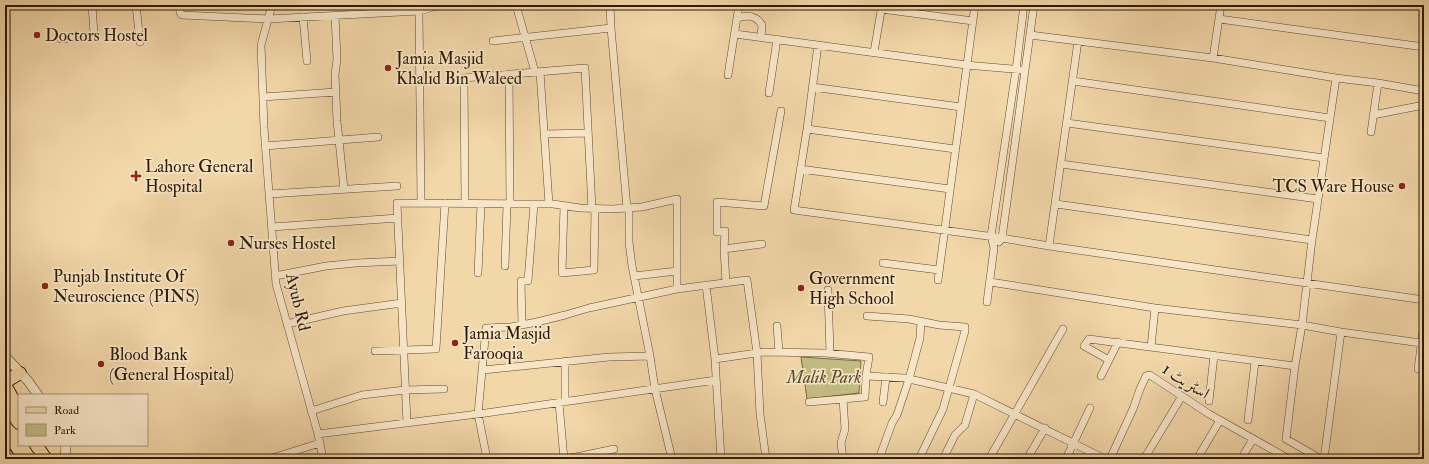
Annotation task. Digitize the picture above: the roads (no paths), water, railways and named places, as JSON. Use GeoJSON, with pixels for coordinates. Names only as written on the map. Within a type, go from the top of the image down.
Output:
{"type":"FeatureCollection","features":[{"type":"Feature","properties":{"kind":"main road"},"geometry":{"type":"LineString","coordinates":[[18,408],[5,384],[20,373]]}},
{"type":"Feature","properties":{"kind":"main road"},"geometry":{"type":"LineString","coordinates":[[5,405],[18,422]]}},
{"type":"Feature","properties":{"kind":"main road"},"geometry":{"type":"LineString","coordinates":[[5,453],[9,459]]}},
{"type":"Feature","properties":{"kind":"street"},"geometry":{"type":"LineString","coordinates":[[5,7],[19,5]]}},
{"type":"Feature","properties":{"kind":"street"},"geometry":{"type":"LineString","coordinates":[[61,39],[92,36],[94,34],[92,5]]}},
{"type":"Feature","properties":{"kind":"street"},"geometry":{"type":"LineString","coordinates":[[136,5],[140,42]]}},
{"type":"Feature","properties":{"kind":"street"},"geometry":{"type":"LineString","coordinates":[[179,5],[180,12],[182,14],[268,19],[419,11],[441,5]]}},
{"type":"Feature","properties":{"kind":"street","name":"Ayub Rd"},"geometry":{"type":"LineString","coordinates":[[272,5],[261,45],[269,194],[276,284],[318,434],[323,459]]}},
{"type":"Feature","properties":{"kind":"street"},"geometry":{"type":"LineString","coordinates":[[516,5],[537,72],[544,134],[549,204]]}},
{"type":"Feature","properties":{"kind":"street"},"geometry":{"type":"LineString","coordinates":[[610,5],[628,208],[629,242],[655,389],[672,459]]}},
{"type":"Feature","properties":{"kind":"street"},"geometry":{"type":"LineString","coordinates":[[728,76],[739,5]]}},
{"type":"Feature","properties":{"kind":"street"},"geometry":{"type":"LineString","coordinates":[[938,280],[954,149],[975,5]]}},
{"type":"Feature","properties":{"kind":"street"},"geometry":{"type":"LineString","coordinates":[[987,302],[994,248],[992,236],[1024,5]]}},
{"type":"Feature","properties":{"kind":"street"},"geometry":{"type":"LineString","coordinates":[[994,248],[1002,238],[1034,5]]}},
{"type":"Feature","properties":{"kind":"street"},"geometry":{"type":"LineString","coordinates":[[1213,58],[1221,5]]}},
{"type":"Feature","properties":{"kind":"street"},"geometry":{"type":"LineString","coordinates":[[874,52],[881,7],[972,21]]}},
{"type":"Feature","properties":{"kind":"street"},"geometry":{"type":"LineString","coordinates":[[419,11],[421,203]]}},
{"type":"Feature","properties":{"kind":"street"},"geometry":{"type":"LineString","coordinates":[[335,16],[337,59],[335,75],[344,189]]}},
{"type":"Feature","properties":{"kind":"street"},"geometry":{"type":"LineString","coordinates":[[737,18],[750,16],[755,18],[762,25],[761,37]]}},
{"type":"Feature","properties":{"kind":"street"},"geometry":{"type":"LineString","coordinates":[[303,17],[306,61]]}},
{"type":"Feature","properties":{"kind":"street"},"geometry":{"type":"LineString","coordinates":[[1219,19],[1424,47]]}},
{"type":"Feature","properties":{"kind":"street"},"geometry":{"type":"LineString","coordinates":[[493,41],[612,28]]}},
{"type":"Feature","properties":{"kind":"street"},"geometry":{"type":"LineString","coordinates":[[735,34],[966,65],[1025,70]]}},
{"type":"Feature","properties":{"kind":"street"},"geometry":{"type":"LineString","coordinates":[[1030,35],[1213,58],[1424,91]]}},
{"type":"Feature","properties":{"kind":"street"},"geometry":{"type":"LineString","coordinates":[[769,93],[777,39]]}},
{"type":"Feature","properties":{"kind":"street"},"geometry":{"type":"LineString","coordinates":[[1049,246],[1078,41]]}},
{"type":"Feature","properties":{"kind":"street"},"geometry":{"type":"LineString","coordinates":[[818,45],[807,129],[794,210],[992,236],[1049,246],[1424,300]]}},
{"type":"Feature","properties":{"kind":"street"},"geometry":{"type":"LineString","coordinates":[[465,203],[464,78],[585,68],[594,209],[594,270],[562,273],[564,206]]}},
{"type":"Feature","properties":{"kind":"street"},"geometry":{"type":"LineString","coordinates":[[504,266],[508,204],[509,74]]}},
{"type":"Feature","properties":{"kind":"street"},"geometry":{"type":"LineString","coordinates":[[1321,459],[1286,439],[1312,240],[1336,78]]}},
{"type":"Feature","properties":{"kind":"street"},"geometry":{"type":"LineString","coordinates":[[1073,81],[1330,118]]}},
{"type":"Feature","properties":{"kind":"street"},"geometry":{"type":"LineString","coordinates":[[1371,132],[1378,83]]}},
{"type":"Feature","properties":{"kind":"street"},"geometry":{"type":"LineString","coordinates":[[812,87],[961,107]]}},
{"type":"Feature","properties":{"kind":"street"},"geometry":{"type":"LineString","coordinates":[[263,97],[336,92]]}},
{"type":"Feature","properties":{"kind":"street"},"geometry":{"type":"LineString","coordinates":[[1373,115],[1424,105]]}},
{"type":"Feature","properties":{"kind":"street"},"geometry":{"type":"LineString","coordinates":[[726,283],[724,249],[725,231],[717,232],[717,202],[764,206],[781,111]]}},
{"type":"Feature","properties":{"kind":"street"},"geometry":{"type":"LineString","coordinates":[[1067,123],[1324,158]]}},
{"type":"Feature","properties":{"kind":"street"},"geometry":{"type":"LineString","coordinates":[[807,129],[954,149]]}},
{"type":"Feature","properties":{"kind":"street"},"geometry":{"type":"LineString","coordinates":[[544,134],[588,133]]}},
{"type":"Feature","properties":{"kind":"street"},"geometry":{"type":"LineString","coordinates":[[266,146],[378,137]]}},
{"type":"Feature","properties":{"kind":"street"},"geometry":{"type":"LineString","coordinates":[[1061,164],[1318,199]]}},
{"type":"Feature","properties":{"kind":"street"},"geometry":{"type":"LineString","coordinates":[[800,169],[950,189]]}},
{"type":"Feature","properties":{"kind":"street"},"geometry":{"type":"LineString","coordinates":[[269,194],[398,186]]}},
{"type":"Feature","properties":{"kind":"street"},"geometry":{"type":"LineString","coordinates":[[407,423],[398,203],[549,204],[594,209],[642,207],[677,199],[677,290]]}},
{"type":"Feature","properties":{"kind":"street"},"geometry":{"type":"LineString","coordinates":[[375,351],[436,349],[445,203]]}},
{"type":"Feature","properties":{"kind":"street"},"geometry":{"type":"LineString","coordinates":[[478,274],[481,204]]}},
{"type":"Feature","properties":{"kind":"street"},"geometry":{"type":"LineString","coordinates":[[522,325],[521,281],[528,281],[534,204]]}},
{"type":"Feature","properties":{"kind":"street"},"geometry":{"type":"LineString","coordinates":[[1056,204],[1312,240]]}},
{"type":"Feature","properties":{"kind":"street"},"geometry":{"type":"LineString","coordinates":[[272,227],[398,218]]}},
{"type":"Feature","properties":{"kind":"street"},"geometry":{"type":"LineString","coordinates":[[724,249],[762,244]]}},
{"type":"Feature","properties":{"kind":"street"},"geometry":{"type":"LineString","coordinates":[[276,276],[334,266],[400,262]]}},
{"type":"Feature","properties":{"kind":"street"},"geometry":{"type":"LineString","coordinates":[[883,263],[939,270]]}},
{"type":"Feature","properties":{"kind":"street"},"geometry":{"type":"LineString","coordinates":[[634,276],[677,271]]}},
{"type":"Feature","properties":{"kind":"street"},"geometry":{"type":"LineString","coordinates":[[488,459],[478,414],[486,328],[522,325],[565,316],[588,308],[677,290],[748,280],[757,353],[760,414],[766,459]]}},
{"type":"Feature","properties":{"kind":"street"},"geometry":{"type":"LineString","coordinates":[[990,282],[1155,308],[1302,325],[1421,343]]}},
{"type":"Feature","properties":{"kind":"street"},"geometry":{"type":"LineString","coordinates":[[706,285],[716,359],[721,459]]}},
{"type":"Feature","properties":{"kind":"street"},"geometry":{"type":"LineString","coordinates":[[828,290],[830,353]]}},
{"type":"Feature","properties":{"kind":"street"},"geometry":{"type":"LineString","coordinates":[[287,324],[343,311],[402,303]]}},
{"type":"Feature","properties":{"kind":"street"},"geometry":{"type":"LineString","coordinates":[[1151,347],[1155,308]]}},
{"type":"Feature","properties":{"kind":"street"},"geometry":{"type":"LineString","coordinates":[[867,316],[909,319],[938,325],[965,327],[965,332],[943,409],[919,459]]}},
{"type":"Feature","properties":{"kind":"street"},"geometry":{"type":"LineString","coordinates":[[879,459],[909,379],[920,338],[920,321]]}},
{"type":"Feature","properties":{"kind":"street"},"geometry":{"type":"LineString","coordinates":[[1418,369],[1424,324]]}},
{"type":"Feature","properties":{"kind":"street"},"geometry":{"type":"LineString","coordinates":[[777,326],[779,352]]}},
{"type":"Feature","properties":{"kind":"street"},"geometry":{"type":"LineString","coordinates":[[989,459],[1063,329]]}},
{"type":"Feature","properties":{"kind":"street"},"geometry":{"type":"LineString","coordinates":[[1324,459],[1341,332]]}},
{"type":"Feature","properties":{"kind":"street"},"geometry":{"type":"LineString","coordinates":[[1109,360],[1084,346],[1088,339],[1214,355],[1255,362],[1295,366]]}},
{"type":"Feature","properties":{"kind":"street"},"geometry":{"type":"LineString","coordinates":[[1101,376],[1118,342]]}},
{"type":"Feature","properties":{"kind":"street"},"geometry":{"type":"LineString","coordinates":[[716,359],[757,353],[779,352],[830,353],[869,357],[865,397],[809,402]]}},
{"type":"Feature","properties":{"kind":"street"},"geometry":{"type":"LineString","coordinates":[[1209,401],[1214,355]]}},
{"type":"Feature","properties":{"kind":"street"},"geometry":{"type":"LineString","coordinates":[[5,356],[37,394]]}},
{"type":"Feature","properties":{"kind":"street"},"geometry":{"type":"LineString","coordinates":[[483,370],[608,357],[650,356]]}},
{"type":"Feature","properties":{"kind":"street"},"geometry":{"type":"LineString","coordinates":[[566,361],[562,402],[563,459],[581,457],[614,449]]}},
{"type":"Feature","properties":{"kind":"street"},"geometry":{"type":"LineString","coordinates":[[1248,420],[1255,362]]}},
{"type":"Feature","properties":{"kind":"street","name":"اسٹریٹ 1"},"geometry":{"type":"LineString","coordinates":[[1110,459],[1133,409],[1146,376],[1150,375],[1220,420],[1284,458]]}},
{"type":"Feature","properties":{"kind":"street"},"geometry":{"type":"LineString","coordinates":[[866,376],[909,379],[974,394],[1015,413],[1105,459]]}},
{"type":"Feature","properties":{"kind":"street"},"geometry":{"type":"LineString","coordinates":[[883,402],[886,377]]}},
{"type":"Feature","properties":{"kind":"street"},"geometry":{"type":"LineString","coordinates":[[318,434],[478,414],[716,380]]}},
{"type":"Feature","properties":{"kind":"street"},"geometry":{"type":"LineString","coordinates":[[311,411],[362,395],[405,390],[444,389]]}},
{"type":"Feature","properties":{"kind":"street"},"geometry":{"type":"LineString","coordinates":[[943,459],[955,435],[965,425],[974,394]]}},
{"type":"Feature","properties":{"kind":"street"},"geometry":{"type":"LineString","coordinates":[[1144,459],[1182,396]]}},
{"type":"Feature","properties":{"kind":"street"},"geometry":{"type":"LineString","coordinates":[[843,399],[845,429],[841,443],[843,459]]}},
{"type":"Feature","properties":{"kind":"street"},"geometry":{"type":"LineString","coordinates":[[1066,459],[1090,408]]}},
{"type":"Feature","properties":{"kind":"street"},"geometry":{"type":"LineString","coordinates":[[1197,459],[1220,420]]}},
{"type":"Feature","properties":{"kind":"street"},"geometry":{"type":"LineString","coordinates":[[1027,459],[1045,428]]}},
{"type":"Feature","properties":{"kind":"street"},"geometry":{"type":"LineString","coordinates":[[1241,459],[1253,440]]}},
{"type":"Feature","properties":{"kind":"street"},"geometry":{"type":"LineString","coordinates":[[273,458],[320,443]]}},
{"type":"Feature","properties":{"kind":"place","name":"Doctors Hostel"},"geometry":{"type":"Point","coordinates":[37,35]}},
{"type":"Feature","properties":{"kind":"place","name":"Jamia Masjid Khalid Bin Waleed"},"geometry":{"type":"Point","coordinates":[388,68]}},
{"type":"Feature","properties":{"kind":"place","name":"Lahore General Hospital"},"geometry":{"type":"Point","coordinates":[136,176]}},
{"type":"Feature","properties":{"kind":"place","name":"TCS Ware House"},"geometry":{"type":"Point","coordinates":[1402,186]}},
{"type":"Feature","properties":{"kind":"place","name":"Nurses Hostel"},"geometry":{"type":"Point","coordinates":[231,243]}},
{"type":"Feature","properties":{"kind":"place","name":"Punjab Institute Of Neuroscience (PINS)"},"geometry":{"type":"Point","coordinates":[45,286]}},
{"type":"Feature","properties":{"kind":"place","name":"Government High School"},"geometry":{"type":"Point","coordinates":[801,288]}},
{"type":"Feature","properties":{"kind":"place","name":"Jamia Masjid Farooqia"},"geometry":{"type":"Point","coordinates":[455,343]}},
{"type":"Feature","properties":{"kind":"place","name":"Blood Bank (General Hospital)"},"geometry":{"type":"Point","coordinates":[101,364]}},
{"type":"Feature","properties":{"kind":"park label","name":"Malik Park"},"geometry":{"type":"Point","coordinates":[824,377]}}]}
